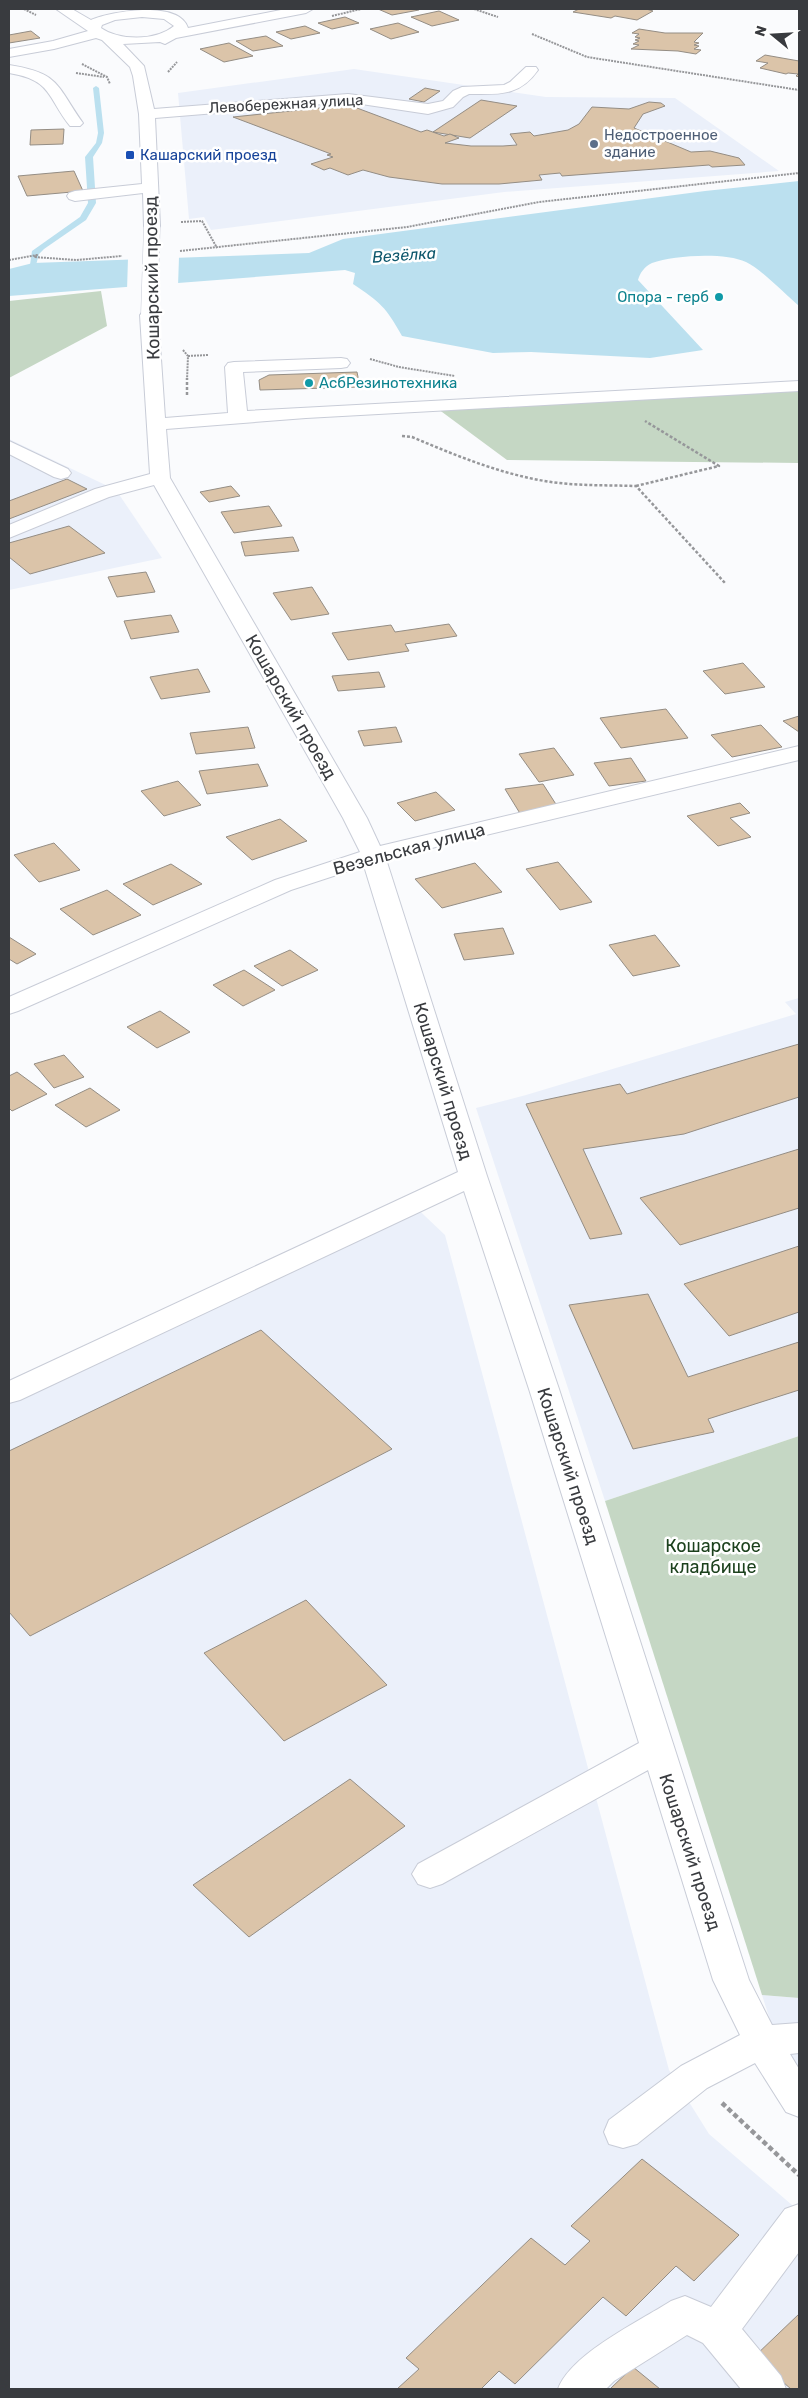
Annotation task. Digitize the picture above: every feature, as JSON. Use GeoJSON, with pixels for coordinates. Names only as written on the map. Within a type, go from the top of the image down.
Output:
{"type":"FeatureCollection","features":[{"type":"Feature","properties":{"kind":"street"},"geometry":{"type":"LineString","coordinates":[[63,9],[99,33],[137,66],[181,27],[176,20],[169,16]]}},
{"type":"Feature","properties":{"kind":"street"},"geometry":{"type":"LineString","coordinates":[[116,9],[169,16],[300,10]]}},
{"type":"Feature","properties":{"kind":"street"},"geometry":{"type":"LineString","coordinates":[[9,53],[54,45],[99,33],[147,40],[300,10]]}},
{"type":"Feature","properties":{"kind":"street"},"geometry":{"type":"LineString","coordinates":[[99,33],[95,23],[112,16],[150,13]]}},
{"type":"Feature","properties":{"kind":"street","name":"Кошарский проезд"},"geometry":{"type":"LineString","coordinates":[[137,66],[147,114],[152,226],[149,315],[158,424],[160,478],[355,818],[373,855],[473,1176],[544,1389],[731,1980],[762,2042],[799,2101]]}},
{"type":"Feature","properties":{"kind":"street"},"geometry":{"type":"LineString","coordinates":[[9,69],[28,72],[52,86],[65,112],[75,123]]}},
{"type":"Feature","properties":{"kind":"street","name":"Левобережная улица"},"geometry":{"type":"LineString","coordinates":[[147,114],[348,98],[428,109],[448,104],[458,94],[467,90],[506,89],[515,85],[531,70]]}},
{"type":"Feature","properties":{"kind":"street"},"geometry":{"type":"LineString","coordinates":[[80,195],[150,188]]}},
{"type":"Feature","properties":{"kind":"street"},"geometry":{"type":"LineString","coordinates":[[238,418],[234,366],[341,363]]}},
{"type":"Feature","properties":{"kind":"street"},"geometry":{"type":"LineString","coordinates":[[158,424],[306,412],[799,386]]}},
{"type":"Feature","properties":{"kind":"street"},"geometry":{"type":"LineString","coordinates":[[9,447],[61,473]]}},
{"type":"Feature","properties":{"kind":"street"},"geometry":{"type":"LineString","coordinates":[[9,532],[80,502],[147,480],[160,478]]}},
{"type":"Feature","properties":{"kind":"street","name":"Везельская улица"},"geometry":{"type":"LineString","coordinates":[[9,1006],[283,885],[373,855],[799,753]]}},
{"type":"Feature","properties":{"kind":"street"},"geometry":{"type":"LineString","coordinates":[[9,1393],[473,1176]]}},
{"type":"Feature","properties":{"kind":"street"},"geometry":{"type":"LineString","coordinates":[[430,1874],[657,1748]]}},
{"type":"Feature","properties":{"kind":"street"},"geometry":{"type":"LineString","coordinates":[[623,2132],[694,2077],[762,2042],[799,2038]]}},
{"type":"Feature","properties":{"kind":"street"},"geometry":{"type":"LineString","coordinates":[[717,2330],[799,2221]]}},
{"type":"Feature","properties":{"kind":"street"},"geometry":{"type":"LineString","coordinates":[[578,2389],[600,2368],[685,2314],[717,2330],[766,2389]]}},
{"type":"Feature","properties":{"kind":"path"},"geometry":{"type":"LineString","coordinates":[[474,9],[498,17]]}},
{"type":"Feature","properties":{"kind":"path"},"geometry":{"type":"LineString","coordinates":[[532,34],[587,58],[799,90]]}},
{"type":"Feature","properties":{"kind":"path"},"geometry":{"type":"LineString","coordinates":[[80,63],[107,77],[112,91]]}},
{"type":"Feature","properties":{"kind":"path"},"geometry":{"type":"LineString","coordinates":[[173,252],[407,227],[539,202],[799,173]]}},
{"type":"Feature","properties":{"kind":"path"},"geometry":{"type":"LineString","coordinates":[[181,222],[202,221],[217,248]]}},
{"type":"Feature","properties":{"kind":"path"},"geometry":{"type":"LineString","coordinates":[[9,260],[37,255],[34,257],[76,260],[124,256]]}},
{"type":"Feature","properties":{"kind":"path"},"geometry":{"type":"LineString","coordinates":[[189,393],[188,356],[217,355]]}},
{"type":"Feature","properties":{"kind":"path"},"geometry":{"type":"LineString","coordinates":[[368,358],[399,367],[464,378]]}},
{"type":"Feature","properties":{"kind":"path"},"geometry":{"type":"LineString","coordinates":[[394,435],[412,437],[473,463],[553,482],[636,486],[719,466],[603,396]]}},
{"type":"Feature","properties":{"kind":"path"},"geometry":{"type":"LineString","coordinates":[[636,486],[724,583]]}},
{"type":"Feature","properties":{"kind":"path"},"geometry":{"type":"LineString","coordinates":[[694,2077],[799,2175]]}},
{"type":"Feature","properties":{"kind":"shaded area"},"geometry":{"type":"Polygon","coordinates":[[[354,69],[546,97],[675,98],[779,171],[504,192],[211,230],[204,217],[189,219],[178,93],[354,69]]]}},
{"type":"Feature","properties":{"kind":"shaded area"},"geometry":{"type":"Polygon","coordinates":[[[9,439],[116,490],[162,558],[9,590],[9,439]]]}},
{"type":"Feature","properties":{"kind":"shaded area"},"geometry":{"type":"Polygon","coordinates":[[[799,998],[799,1436],[605,1501],[476,1108],[526,1095],[796,1014],[785,1002],[799,998]]]}},
{"type":"Feature","properties":{"kind":"shaded area"},"geometry":{"type":"Polygon","coordinates":[[[406,1198],[445,1235],[669,2070],[709,2134],[799,2211],[799,2389],[9,2389],[9,1395],[406,1198]]]}},
{"type":"Feature","properties":{"kind":"shaded area"},"geometry":{"type":"Polygon","coordinates":[[[762,1995],[799,1998],[799,2086],[788,2076],[762,1995]]]}},
{"type":"Feature","properties":{"kind":"green space"},"geometry":{"type":"Polygon","coordinates":[[[101,291],[107,326],[9,378],[9,301],[101,291]]]}},
{"type":"Feature","properties":{"kind":"green space"},"geometry":{"type":"Polygon","coordinates":[[[799,389],[799,463],[507,460],[438,409],[799,389]]]}},
{"type":"Feature","properties":{"kind":"green space","name":"Кошарское кладбище"},"geometry":{"type":"Polygon","coordinates":[[[799,1436],[799,1998],[762,1995],[605,1501],[799,1436]]]}},
{"type":"Feature","properties":{"kind":"water","name":"Везёлка"},"geometry":{"type":"Polygon","coordinates":[[[799,181],[799,306],[759,270],[737,259],[699,256],[673,258],[652,263],[643,270],[638,280],[703,350],[650,358],[531,352],[493,353],[402,336],[382,306],[353,284],[355,273],[345,270],[9,296],[9,269],[33,263],[309,253],[343,239],[705,191],[799,181]]]}},
{"type":"Feature","properties":{"kind":"pier"},"geometry":{"type":"Polygon","coordinates":[[[179,257],[178,286],[127,290],[128,258],[179,257]]]}},
{"type":"Feature","properties":{"kind":"building"},"geometry":{"type":"Polygon","coordinates":[[[378,9],[418,9],[419,10],[392,15],[378,9]]]}},
{"type":"Feature","properties":{"kind":"building"},"geometry":{"type":"Polygon","coordinates":[[[579,9],[646,9],[653,11],[637,20],[573,12],[579,9]]]}},
{"type":"Feature","properties":{"kind":"building"},"geometry":{"type":"Polygon","coordinates":[[[439,11],[459,20],[432,26],[411,17],[439,11]]]}},
{"type":"Feature","properties":{"kind":"building"},"geometry":{"type":"Polygon","coordinates":[[[345,17],[359,23],[332,29],[318,23],[345,17]]]}},
{"type":"Feature","properties":{"kind":"building"},"geometry":{"type":"Polygon","coordinates":[[[398,23],[419,32],[391,39],[370,29],[398,23]]]}},
{"type":"Feature","properties":{"kind":"building"},"geometry":{"type":"Polygon","coordinates":[[[305,26],[320,33],[291,39],[276,32],[305,26]]]}},
{"type":"Feature","properties":{"kind":"building"},"geometry":{"type":"Polygon","coordinates":[[[639,29],[665,33],[703,33],[694,42],[699,43],[694,45],[699,46],[694,49],[701,50],[696,54],[678,51],[631,49],[639,45],[633,44],[639,41],[635,40],[640,38],[635,37],[639,34],[632,33],[639,29]]]}},
{"type":"Feature","properties":{"kind":"building"},"geometry":{"type":"Polygon","coordinates":[[[31,31],[40,38],[9,43],[9,35],[31,31]]]}},
{"type":"Feature","properties":{"kind":"building"},"geometry":{"type":"Polygon","coordinates":[[[266,36],[283,46],[253,51],[236,41],[266,36]]]}},
{"type":"Feature","properties":{"kind":"building"},"geometry":{"type":"Polygon","coordinates":[[[229,43],[253,56],[224,62],[200,49],[229,43]]]}},
{"type":"Feature","properties":{"kind":"building"},"geometry":{"type":"Polygon","coordinates":[[[765,55],[799,61],[799,77],[796,76],[798,74],[786,74],[760,68],[768,63],[756,61],[765,55]]]}},
{"type":"Feature","properties":{"kind":"building"},"geometry":{"type":"Polygon","coordinates":[[[425,88],[440,91],[424,102],[409,99],[425,88]]]}},
{"type":"Feature","properties":{"kind":"building"},"geometry":{"type":"Polygon","coordinates":[[[481,100],[517,106],[470,138],[433,132],[481,100]]]}},
{"type":"Feature","properties":{"kind":"building","name":"Недостроенное здание"},"geometry":{"type":"Polygon","coordinates":[[[649,102],[661,103],[665,106],[643,114],[634,128],[691,152],[710,151],[739,158],[745,165],[712,167],[709,165],[562,176],[560,173],[539,175],[542,180],[499,184],[442,184],[389,177],[363,170],[348,175],[330,168],[324,170],[311,164],[333,157],[327,155],[331,154],[233,117],[349,105],[421,132],[427,130],[444,136],[450,134],[459,138],[445,143],[471,146],[503,146],[517,145],[510,134],[530,132],[534,136],[568,130],[579,124],[592,107],[629,109],[649,102]]]}},
{"type":"Feature","properties":{"kind":"building"},"geometry":{"type":"Polygon","coordinates":[[[64,129],[63,144],[30,145],[31,130],[64,129]]]}},
{"type":"Feature","properties":{"kind":"building"},"geometry":{"type":"Polygon","coordinates":[[[74,171],[83,191],[27,196],[18,176],[74,171]]]}},
{"type":"Feature","properties":{"kind":"building","name":"АсбРезинотехника"},"geometry":{"type":"Polygon","coordinates":[[[357,372],[360,387],[260,390],[259,380],[269,375],[357,372]]]}},
{"type":"Feature","properties":{"kind":"building"},"geometry":{"type":"Polygon","coordinates":[[[67,479],[87,489],[9,519],[9,501],[67,479]]]}},
{"type":"Feature","properties":{"kind":"building"},"geometry":{"type":"Polygon","coordinates":[[[231,486],[240,496],[209,502],[200,492],[231,486]]]}},
{"type":"Feature","properties":{"kind":"building"},"geometry":{"type":"Polygon","coordinates":[[[269,506],[282,526],[234,533],[221,512],[269,506]]]}},
{"type":"Feature","properties":{"kind":"building"},"geometry":{"type":"Polygon","coordinates":[[[69,526],[105,553],[30,574],[9,557],[9,543],[69,526]]]}},
{"type":"Feature","properties":{"kind":"building"},"geometry":{"type":"Polygon","coordinates":[[[293,537],[299,551],[245,556],[241,542],[293,537]]]}},
{"type":"Feature","properties":{"kind":"building"},"geometry":{"type":"Polygon","coordinates":[[[146,572],[155,592],[117,597],[108,577],[146,572]]]}},
{"type":"Feature","properties":{"kind":"building"},"geometry":{"type":"Polygon","coordinates":[[[312,587],[329,614],[291,620],[273,593],[312,587]]]}},
{"type":"Feature","properties":{"kind":"building"},"geometry":{"type":"Polygon","coordinates":[[[171,615],[179,632],[131,639],[124,621],[171,615]]]}},
{"type":"Feature","properties":{"kind":"building"},"geometry":{"type":"Polygon","coordinates":[[[449,624],[457,636],[405,644],[409,651],[348,660],[332,633],[391,625],[395,632],[449,624]]]}},
{"type":"Feature","properties":{"kind":"building"},"geometry":{"type":"Polygon","coordinates":[[[743,663],[765,687],[725,694],[703,671],[743,663]]]}},
{"type":"Feature","properties":{"kind":"building"},"geometry":{"type":"Polygon","coordinates":[[[198,669],[210,692],[161,699],[150,677],[198,669]]]}},
{"type":"Feature","properties":{"kind":"building"},"geometry":{"type":"Polygon","coordinates":[[[379,672],[385,687],[338,691],[332,676],[379,672]]]}},
{"type":"Feature","properties":{"kind":"building"},"geometry":{"type":"Polygon","coordinates":[[[666,709],[688,738],[621,748],[600,718],[666,709]]]}},
{"type":"Feature","properties":{"kind":"building"},"geometry":{"type":"Polygon","coordinates":[[[799,716],[799,732],[783,721],[799,716]]]}},
{"type":"Feature","properties":{"kind":"building"},"geometry":{"type":"Polygon","coordinates":[[[761,725],[782,747],[732,757],[711,735],[761,725]]]}},
{"type":"Feature","properties":{"kind":"building"},"geometry":{"type":"Polygon","coordinates":[[[248,727],[255,748],[196,754],[190,733],[248,727]]]}},
{"type":"Feature","properties":{"kind":"building"},"geometry":{"type":"Polygon","coordinates":[[[396,727],[402,742],[364,746],[358,731],[396,727]]]}},
{"type":"Feature","properties":{"kind":"building"},"geometry":{"type":"Polygon","coordinates":[[[554,748],[574,775],[539,782],[519,754],[554,748]]]}},
{"type":"Feature","properties":{"kind":"building"},"geometry":{"type":"Polygon","coordinates":[[[631,758],[646,781],[609,786],[594,763],[631,758]]]}},
{"type":"Feature","properties":{"kind":"building"},"geometry":{"type":"Polygon","coordinates":[[[258,764],[268,786],[207,794],[199,771],[258,764]]]}},
{"type":"Feature","properties":{"kind":"building"},"geometry":{"type":"Polygon","coordinates":[[[178,781],[201,805],[164,816],[141,791],[178,781]]]}},
{"type":"Feature","properties":{"kind":"building"},"geometry":{"type":"Polygon","coordinates":[[[543,784],[559,809],[521,815],[505,789],[543,784]]]}},
{"type":"Feature","properties":{"kind":"building"},"geometry":{"type":"Polygon","coordinates":[[[436,792],[455,810],[415,821],[397,803],[436,792]]]}},
{"type":"Feature","properties":{"kind":"building"},"geometry":{"type":"Polygon","coordinates":[[[740,803],[750,813],[730,818],[751,837],[718,846],[687,816],[740,803]]]}},
{"type":"Feature","properties":{"kind":"building"},"geometry":{"type":"Polygon","coordinates":[[[280,819],[307,841],[252,860],[226,837],[280,819]]]}},
{"type":"Feature","properties":{"kind":"building"},"geometry":{"type":"Polygon","coordinates":[[[54,843],[80,870],[39,882],[14,855],[54,843]]]}},
{"type":"Feature","properties":{"kind":"building"},"geometry":{"type":"Polygon","coordinates":[[[558,862],[592,902],[560,910],[526,869],[558,862]]]}},
{"type":"Feature","properties":{"kind":"building"},"geometry":{"type":"Polygon","coordinates":[[[475,863],[502,892],[442,908],[415,879],[475,863]]]}},
{"type":"Feature","properties":{"kind":"building"},"geometry":{"type":"Polygon","coordinates":[[[171,864],[202,884],[153,905],[123,884],[171,864]]]}},
{"type":"Feature","properties":{"kind":"building"},"geometry":{"type":"Polygon","coordinates":[[[107,890],[141,915],[93,935],[60,909],[107,890]]]}},
{"type":"Feature","properties":{"kind":"building"},"geometry":{"type":"Polygon","coordinates":[[[503,928],[514,954],[464,960],[454,934],[503,928]]]}},
{"type":"Feature","properties":{"kind":"building"},"geometry":{"type":"Polygon","coordinates":[[[655,935],[680,966],[633,976],[609,945],[655,935]]]}},
{"type":"Feature","properties":{"kind":"building"},"geometry":{"type":"Polygon","coordinates":[[[9,937],[36,954],[17,964],[9,959],[9,937]]]}},
{"type":"Feature","properties":{"kind":"building"},"geometry":{"type":"Polygon","coordinates":[[[290,950],[318,970],[282,986],[254,966],[290,950]]]}},
{"type":"Feature","properties":{"kind":"building"},"geometry":{"type":"Polygon","coordinates":[[[244,970],[275,990],[243,1006],[213,985],[244,970]]]}},
{"type":"Feature","properties":{"kind":"building"},"geometry":{"type":"Polygon","coordinates":[[[160,1011],[190,1032],[157,1048],[127,1027],[160,1011]]]}},
{"type":"Feature","properties":{"kind":"building"},"geometry":{"type":"Polygon","coordinates":[[[799,1044],[799,1097],[684,1134],[583,1149],[622,1234],[590,1239],[526,1104],[620,1084],[627,1094],[799,1044]]]}},
{"type":"Feature","properties":{"kind":"building"},"geometry":{"type":"Polygon","coordinates":[[[64,1055],[84,1077],[54,1088],[34,1064],[64,1055]]]}},
{"type":"Feature","properties":{"kind":"building"},"geometry":{"type":"Polygon","coordinates":[[[17,1072],[47,1094],[12,1111],[9,1108],[9,1076],[17,1072]]]}},
{"type":"Feature","properties":{"kind":"building"},"geometry":{"type":"Polygon","coordinates":[[[90,1088],[120,1110],[86,1127],[55,1105],[90,1088]]]}},
{"type":"Feature","properties":{"kind":"building"},"geometry":{"type":"Polygon","coordinates":[[[799,1149],[799,1208],[680,1245],[640,1198],[799,1149]]]}},
{"type":"Feature","properties":{"kind":"building"},"geometry":{"type":"Polygon","coordinates":[[[799,1246],[799,1312],[729,1336],[684,1284],[799,1246]]]}},
{"type":"Feature","properties":{"kind":"building"},"geometry":{"type":"Polygon","coordinates":[[[648,1294],[688,1377],[799,1342],[799,1390],[708,1419],[714,1432],[633,1449],[569,1305],[648,1294]]]}},
{"type":"Feature","properties":{"kind":"building"},"geometry":{"type":"Polygon","coordinates":[[[261,1330],[392,1449],[30,1636],[9,1612],[9,1451],[261,1330]]]}},
{"type":"Feature","properties":{"kind":"building"},"geometry":{"type":"Polygon","coordinates":[[[306,1600],[387,1685],[284,1741],[204,1653],[306,1600]]]}},
{"type":"Feature","properties":{"kind":"building"},"geometry":{"type":"Polygon","coordinates":[[[350,1779],[405,1826],[249,1937],[193,1885],[350,1779]]]}},
{"type":"Feature","properties":{"kind":"building"},"geometry":{"type":"Polygon","coordinates":[[[642,2159],[739,2235],[694,2281],[676,2266],[626,2316],[603,2297],[515,2384],[499,2371],[481,2389],[397,2389],[419,2369],[406,2358],[531,2238],[565,2265],[590,2241],[571,2226],[642,2159]]]}},
{"type":"Feature","properties":{"kind":"building"},"geometry":{"type":"Polygon","coordinates":[[[799,2314],[799,2389],[791,2389],[754,2357],[799,2314]]]}},
{"type":"Feature","properties":{"kind":"building"},"geometry":{"type":"Polygon","coordinates":[[[633,2367],[660,2389],[610,2389],[633,2367]]]}},
{"type":"Feature","properties":{"kind":"waterway"},"geometry":{"type":"LineString","coordinates":[[189,9],[190,16]]}},
{"type":"Feature","properties":{"kind":"waterway"},"geometry":{"type":"LineString","coordinates":[[33,263],[35,253],[83,218],[92,203],[89,157],[99,143],[101,133],[96,88]]}},
{"type":"Feature","properties":{"kind":"place","name":"Недостроенное здание"},"geometry":{"type":"Point","coordinates":[594,144]}},
{"type":"Feature","properties":{"kind":"place","name":"Кашарский проезд"},"geometry":{"type":"Point","coordinates":[130,155]}},
{"type":"Feature","properties":{"kind":"place","name":"Опора - герб"},"geometry":{"type":"Point","coordinates":[719,297]}},
{"type":"Feature","properties":{"kind":"place","name":"АсбРезинотехника"},"geometry":{"type":"Point","coordinates":[309,383]}}]}
